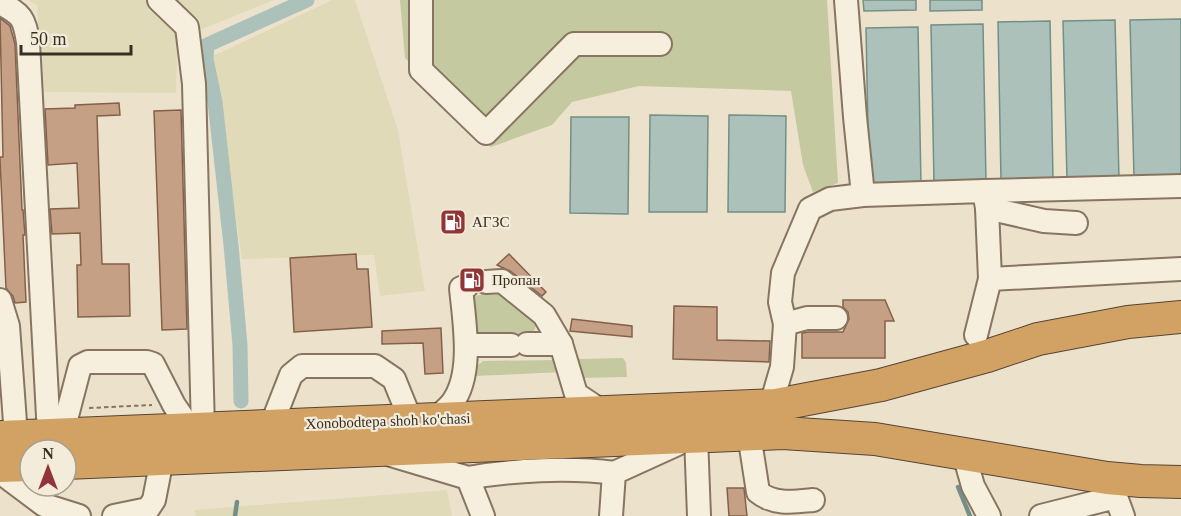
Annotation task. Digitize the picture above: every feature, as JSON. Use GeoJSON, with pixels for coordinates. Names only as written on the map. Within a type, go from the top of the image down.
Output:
{"type":"FeatureCollection","features":[{"type":"Feature","properties":{"kind":"highway"},"geometry":{"type":"LineString","coordinates":[[777,414],[987,356],[1038,339],[1128,322],[1181,317]]}},
{"type":"Feature","properties":{"kind":"highway","name":"Xonobodtepa shoh ko'chasi"},"geometry":{"type":"LineString","coordinates":[[78,445],[145,450],[372,450],[524,430],[603,412],[777,414]]}},
{"type":"Feature","properties":{"kind":"highway","name":"Xonobodtepa shoh ko'chasi"},"geometry":{"type":"LineString","coordinates":[[145,450],[197,430],[423,420],[524,430],[695,436],[749,434],[777,414]]}},
{"type":"Feature","properties":{"kind":"highway"},"geometry":{"type":"LineString","coordinates":[[777,414],[875,439],[964,454],[1107,478],[1141,482],[1181,482]]}},
{"type":"Feature","properties":{"kind":"highway"},"geometry":{"type":"LineString","coordinates":[[0,466],[18,465]]}},
{"type":"Feature","properties":{"kind":"lane"},"geometry":{"type":"LineString","coordinates":[[159,0],[187,27],[194,84],[197,430]]}},
{"type":"Feature","properties":{"kind":"lane"},"geometry":{"type":"LineString","coordinates":[[420,0],[421,70],[486,133],[574,44],[660,44]]}},
{"type":"Feature","properties":{"kind":"lane"},"geometry":{"type":"LineString","coordinates":[[846,0],[863,195]]}},
{"type":"Feature","properties":{"kind":"lane"},"geometry":{"type":"LineString","coordinates":[[0,3],[18,12],[24,21],[28,42],[59,438]]}},
{"type":"Feature","properties":{"kind":"lane"},"geometry":{"type":"LineString","coordinates":[[777,414],[785,324],[780,302],[783,273],[810,209],[830,199],[863,195],[985,200],[1181,186]]}},
{"type":"Feature","properties":{"kind":"lane"},"geometry":{"type":"LineString","coordinates":[[985,200],[1044,222],[1076,224]]}},
{"type":"Feature","properties":{"kind":"lane"},"geometry":{"type":"LineString","coordinates":[[976,335],[990,279],[985,200]]}},
{"type":"Feature","properties":{"kind":"lane"},"geometry":{"type":"LineString","coordinates":[[990,279],[1181,269]]}},
{"type":"Feature","properties":{"kind":"lane"},"geometry":{"type":"LineString","coordinates":[[271,426],[291,375],[302,366],[375,366],[394,379],[423,420],[453,402],[461,386],[466,345],[462,288],[502,281],[544,315],[561,344],[576,394],[603,412]]}},
{"type":"Feature","properties":{"kind":"lane"},"geometry":{"type":"LineString","coordinates":[[0,300],[8,326],[4,344],[8,437]]}},
{"type":"Feature","properties":{"kind":"lane"},"geometry":{"type":"LineString","coordinates":[[785,324],[807,318],[836,318]]}},
{"type":"Feature","properties":{"kind":"lane"},"geometry":{"type":"LineString","coordinates":[[466,345],[561,344]]}},
{"type":"Feature","properties":{"kind":"lane"},"geometry":{"type":"LineString","coordinates":[[61,438],[80,366],[88,362],[147,362],[153,364],[174,405],[197,430]]}},
{"type":"Feature","properties":{"kind":"lane"},"geometry":{"type":"LineString","coordinates":[[749,434],[758,492],[767,500],[785,502],[813,500]]}},
{"type":"Feature","properties":{"kind":"lane"},"geometry":{"type":"LineString","coordinates":[[372,450],[468,478],[494,473],[586,469],[614,473],[695,436],[699,516]]}},
{"type":"Feature","properties":{"kind":"lane"},"geometry":{"type":"LineString","coordinates":[[114,516],[148,512],[154,500],[145,450]]}},
{"type":"Feature","properties":{"kind":"lane"},"geometry":{"type":"LineString","coordinates":[[964,454],[973,486],[989,516]]}},
{"type":"Feature","properties":{"kind":"lane"},"geometry":{"type":"LineString","coordinates":[[0,472],[44,505],[79,516]]}},
{"type":"Feature","properties":{"kind":"lane"},"geometry":{"type":"LineString","coordinates":[[612,516],[614,473]]}},
{"type":"Feature","properties":{"kind":"lane"},"geometry":{"type":"LineString","coordinates":[[468,478],[483,516]]}},
{"type":"Feature","properties":{"kind":"lane"},"geometry":{"type":"LineString","coordinates":[[1041,516],[1116,497],[1123,516]]}},
{"type":"Feature","properties":{"kind":"shaded area"},"geometry":{"type":"Polygon","coordinates":[[[28,0],[151,0],[178,24],[176,93],[42,92],[37,5],[28,0]]]}},
{"type":"Feature","properties":{"kind":"shaded area"},"geometry":{"type":"Polygon","coordinates":[[[168,0],[274,0],[197,31],[168,0]]]}},
{"type":"Feature","properties":{"kind":"shaded area"},"geometry":{"type":"Polygon","coordinates":[[[332,0],[355,0],[398,130],[425,291],[380,296],[374,255],[242,259],[213,56],[332,0]]]}},
{"type":"Feature","properties":{"kind":"shaded area"},"geometry":{"type":"Polygon","coordinates":[[[447,490],[452,516],[196,516],[194,510],[447,490]]]}},
{"type":"Feature","properties":{"kind":"green space"},"geometry":{"type":"Polygon","coordinates":[[[400,0],[827,0],[838,183],[813,192],[803,165],[791,91],[639,86],[572,102],[552,125],[491,147],[405,58],[400,0]]]}},
{"type":"Feature","properties":{"kind":"green space"},"geometry":{"type":"Polygon","coordinates":[[[508,290],[537,320],[531,334],[480,336],[468,328],[467,304],[474,296],[508,290]]]}},
{"type":"Feature","properties":{"kind":"green space"},"geometry":{"type":"Polygon","coordinates":[[[623,358],[626,363],[627,377],[578,378],[576,363],[579,359],[623,358]]]}},
{"type":"Feature","properties":{"kind":"green space"},"geometry":{"type":"Polygon","coordinates":[[[554,360],[564,372],[474,376],[472,370],[483,361],[554,360]]]}},
{"type":"Feature","properties":{"kind":"water"},"geometry":{"type":"Polygon","coordinates":[[[863,0],[916,0],[916,10],[864,11],[863,0]]]}},
{"type":"Feature","properties":{"kind":"water"},"geometry":{"type":"Polygon","coordinates":[[[930,0],[982,0],[982,10],[930,11],[930,0]]]}},
{"type":"Feature","properties":{"kind":"water"},"geometry":{"type":"Polygon","coordinates":[[[1181,19],[1181,176],[1134,177],[1130,20],[1181,19]]]}},
{"type":"Feature","properties":{"kind":"water"},"geometry":{"type":"Polygon","coordinates":[[[1115,20],[1119,178],[1067,179],[1063,21],[1115,20]]]}},
{"type":"Feature","properties":{"kind":"water"},"geometry":{"type":"Polygon","coordinates":[[[1050,21],[1053,179],[1001,180],[998,22],[1050,21]]]}},
{"type":"Feature","properties":{"kind":"water"},"geometry":{"type":"Polygon","coordinates":[[[983,24],[986,182],[934,183],[931,25],[983,24]]]}},
{"type":"Feature","properties":{"kind":"water"},"geometry":{"type":"Polygon","coordinates":[[[918,27],[921,185],[869,186],[866,28],[918,27]]]}},
{"type":"Feature","properties":{"kind":"water"},"geometry":{"type":"Polygon","coordinates":[[[650,115],[708,116],[707,212],[649,212],[650,115]]]}},
{"type":"Feature","properties":{"kind":"water"},"geometry":{"type":"Polygon","coordinates":[[[729,115],[786,116],[785,212],[728,212],[729,115]]]}},
{"type":"Feature","properties":{"kind":"water"},"geometry":{"type":"Polygon","coordinates":[[[571,117],[629,117],[628,214],[570,213],[571,117]]]}},
{"type":"Feature","properties":{"kind":"building"},"geometry":{"type":"Polygon","coordinates":[[[0,18],[10,26],[15,44],[25,235],[23,235],[26,302],[15,303],[13,296],[6,288],[0,160],[0,157],[3,157],[0,18]]]}},
{"type":"Feature","properties":{"kind":"building"},"geometry":{"type":"Polygon","coordinates":[[[119,103],[120,115],[97,116],[102,264],[129,264],[130,316],[78,317],[77,265],[81,265],[80,233],[52,234],[50,209],[79,208],[77,163],[48,165],[45,109],[119,103]]]}},
{"type":"Feature","properties":{"kind":"building"},"geometry":{"type":"Polygon","coordinates":[[[181,110],[187,329],[162,330],[154,111],[181,110]]]}},
{"type":"Feature","properties":{"kind":"building"},"geometry":{"type":"Polygon","coordinates":[[[356,254],[357,269],[368,269],[372,327],[294,332],[290,258],[356,254]]]}},
{"type":"Feature","properties":{"kind":"building"},"geometry":{"type":"Polygon","coordinates":[[[509,254],[546,292],[542,296],[510,271],[497,265],[509,254]]]}},
{"type":"Feature","properties":{"kind":"building"},"geometry":{"type":"Polygon","coordinates":[[[843,300],[885,300],[894,321],[885,321],[885,358],[802,358],[802,333],[843,332],[849,319],[848,312],[843,307],[843,300]]]}},
{"type":"Feature","properties":{"kind":"building"},"geometry":{"type":"Polygon","coordinates":[[[674,306],[717,307],[717,340],[770,341],[769,362],[673,359],[674,306]]]}},
{"type":"Feature","properties":{"kind":"building"},"geometry":{"type":"Polygon","coordinates":[[[572,319],[632,326],[632,337],[570,331],[572,319]]]}},
{"type":"Feature","properties":{"kind":"building"},"geometry":{"type":"Polygon","coordinates":[[[441,328],[443,373],[425,374],[423,343],[382,344],[382,331],[441,328]]]}},
{"type":"Feature","properties":{"kind":"building"},"geometry":{"type":"Polygon","coordinates":[[[727,488],[744,488],[747,516],[729,516],[727,488]]]}},
{"type":"Feature","properties":{"kind":"waterway"},"geometry":{"type":"LineString","coordinates":[[241,401],[240,345],[231,245],[215,102],[206,59],[207,45],[307,0]]}},
{"type":"Feature","properties":{"kind":"waterway"},"geometry":{"type":"LineString","coordinates":[[958,487],[970,516]]}},
{"type":"Feature","properties":{"kind":"waterway"},"geometry":{"type":"LineString","coordinates":[[235,516],[237,502]]}},
{"type":"Feature","properties":{"kind":"place","name":"АГЗС"},"geometry":{"type":"Point","coordinates":[453,222]}},
{"type":"Feature","properties":{"kind":"place","name":"Пропан"},"geometry":{"type":"Point","coordinates":[472,280]}}]}
